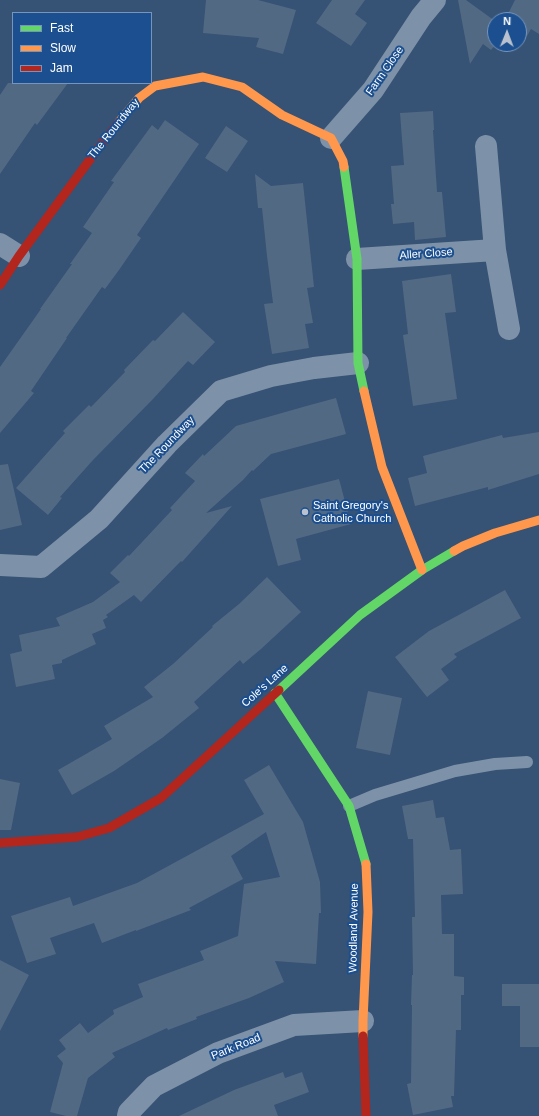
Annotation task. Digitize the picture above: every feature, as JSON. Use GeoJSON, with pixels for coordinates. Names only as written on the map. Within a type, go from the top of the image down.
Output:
{"type":"FeatureCollection","features":[{"type":"Feature","properties":{"kind":"street","name":"Farm Close"},"geometry":{"type":"LineString","coordinates":[[330,138],[373,90],[421,17],[435,0]]}},
{"type":"Feature","properties":{"kind":"street","name":"The Roundway"},"geometry":{"type":"LineString","coordinates":[[0,284],[110,133],[139,98],[155,86],[203,78],[242,87],[282,115],[330,138]]}},
{"type":"Feature","properties":{"kind":"street"},"geometry":{"type":"LineString","coordinates":[[330,138],[343,161],[357,259],[358,363],[382,467],[422,570]]}},
{"type":"Feature","properties":{"kind":"street"},"geometry":{"type":"LineString","coordinates":[[486,146],[495,250],[509,329]]}},
{"type":"Feature","properties":{"kind":"street"},"geometry":{"type":"LineString","coordinates":[[0,244],[19,256]]}},
{"type":"Feature","properties":{"kind":"street","name":"Aller Close"},"geometry":{"type":"LineString","coordinates":[[357,259],[495,250]]}},
{"type":"Feature","properties":{"kind":"street","name":"The Roundway"},"geometry":{"type":"LineString","coordinates":[[0,565],[41,567],[99,519],[167,444],[220,391],[271,376],[314,368],[358,363]]}},
{"type":"Feature","properties":{"kind":"street","name":"Cole's Lane"},"geometry":{"type":"LineString","coordinates":[[0,843],[77,837],[109,828],[161,798],[360,615],[422,570],[463,546],[495,532],[539,520]]}},
{"type":"Feature","properties":{"kind":"street","name":"Woodland Avenue"},"geometry":{"type":"LineString","coordinates":[[275,693],[349,806],[366,863],[368,912],[363,1021],[366,1116]]}},
{"type":"Feature","properties":{"kind":"street","name":"Park Road"},"geometry":{"type":"LineString","coordinates":[[128,1116],[129,1112],[154,1086],[218,1053],[294,1025],[363,1021]]}},
{"type":"Feature","properties":{"kind":"lane"},"geometry":{"type":"LineString","coordinates":[[349,806],[375,795],[455,771],[495,764],[526,762]]}},
{"type":"Feature","properties":{"kind":"building"},"geometry":{"type":"Polygon","coordinates":[[[206,0],[258,0],[296,10],[283,54],[256,47],[259,38],[203,33],[206,0]]]}},
{"type":"Feature","properties":{"kind":"building"},"geometry":{"type":"Polygon","coordinates":[[[332,0],[365,0],[355,14],[367,23],[351,46],[316,23],[332,0]]]}},
{"type":"Feature","properties":{"kind":"building"},"geometry":{"type":"Polygon","coordinates":[[[458,0],[466,0],[487,15],[487,47],[483,44],[470,64],[458,0]]]}},
{"type":"Feature","properties":{"kind":"building"},"geometry":{"type":"Polygon","coordinates":[[[515,0],[539,0],[539,34],[531,29],[527,36],[527,12],[509,12],[515,0]]]}},
{"type":"Feature","properties":{"kind":"building"},"geometry":{"type":"Polygon","coordinates":[[[8,83],[67,84],[37,125],[35,123],[0,174],[0,95],[8,83]]]}},
{"type":"Feature","properties":{"kind":"building"},"geometry":{"type":"Polygon","coordinates":[[[433,111],[437,192],[442,192],[446,237],[415,240],[414,222],[393,224],[391,204],[394,204],[391,166],[404,165],[400,113],[433,111]]]}},
{"type":"Feature","properties":{"kind":"building"},"geometry":{"type":"Polygon","coordinates":[[[165,120],[199,144],[137,235],[141,238],[119,270],[105,289],[102,287],[66,338],[31,391],[34,393],[0,433],[0,367],[92,233],[83,227],[114,182],[111,181],[152,125],[158,130],[165,120]]]}},
{"type":"Feature","properties":{"kind":"building"},"geometry":{"type":"Polygon","coordinates":[[[226,126],[248,141],[227,172],[205,158],[226,126]]]}},
{"type":"Feature","properties":{"kind":"building"},"geometry":{"type":"Polygon","coordinates":[[[255,174],[271,186],[303,183],[314,287],[307,288],[313,323],[305,324],[309,348],[272,354],[264,304],[273,303],[262,208],[258,208],[255,174]]]}},
{"type":"Feature","properties":{"kind":"building"},"geometry":{"type":"Polygon","coordinates":[[[451,274],[456,312],[445,313],[457,399],[413,406],[403,335],[408,334],[402,281],[451,274]]]}},
{"type":"Feature","properties":{"kind":"building"},"geometry":{"type":"Polygon","coordinates":[[[183,312],[215,342],[193,365],[188,361],[93,460],[60,497],[62,498],[48,515],[16,488],[65,433],[63,431],[89,405],[91,407],[153,340],[155,341],[183,312]]]}},
{"type":"Feature","properties":{"kind":"building"},"geometry":{"type":"Polygon","coordinates":[[[336,398],[346,434],[271,454],[206,513],[232,506],[182,562],[181,561],[141,602],[134,595],[106,615],[108,617],[103,620],[106,628],[92,634],[96,644],[62,660],[62,663],[52,665],[55,679],[16,687],[10,654],[22,651],[19,635],[60,626],[56,618],[93,602],[120,582],[110,573],[128,555],[129,556],[172,510],[170,508],[195,481],[185,473],[203,454],[204,456],[236,426],[336,398]]]}},
{"type":"Feature","properties":{"kind":"building"},"geometry":{"type":"Polygon","coordinates":[[[539,432],[539,474],[488,490],[488,487],[415,506],[408,478],[427,473],[423,456],[502,435],[503,438],[539,432]]]}},
{"type":"Feature","properties":{"kind":"building"},"geometry":{"type":"Polygon","coordinates":[[[8,464],[22,525],[0,530],[0,465],[8,464]]]}},
{"type":"Feature","properties":{"kind":"building","name":"Saint Gregory's Catholic Church"},"geometry":{"type":"Polygon","coordinates":[[[339,479],[351,524],[296,539],[301,560],[278,566],[260,499],[339,479]]]}},
{"type":"Feature","properties":{"kind":"building"},"geometry":{"type":"Polygon","coordinates":[[[267,577],[301,612],[243,664],[240,660],[194,702],[199,708],[162,738],[114,771],[72,795],[58,770],[112,739],[104,726],[153,697],[144,687],[173,664],[213,627],[212,626],[239,604],[267,577]]]}},
{"type":"Feature","properties":{"kind":"building"},"geometry":{"type":"Polygon","coordinates":[[[505,590],[521,618],[454,654],[457,657],[441,669],[449,680],[427,697],[395,657],[429,631],[505,590]]]}},
{"type":"Feature","properties":{"kind":"building"},"geometry":{"type":"Polygon","coordinates":[[[368,691],[402,698],[390,755],[356,748],[368,691]]]}},
{"type":"Feature","properties":{"kind":"building"},"geometry":{"type":"Polygon","coordinates":[[[269,765],[303,822],[320,882],[321,913],[319,913],[316,964],[275,961],[284,982],[249,998],[196,1017],[197,1019],[168,1030],[167,1028],[112,1053],[115,1057],[88,1078],[77,1116],[66,1116],[50,1112],[63,1063],[57,1056],[66,1049],[59,1040],[80,1023],[88,1033],[114,1014],[113,1010],[143,997],[138,984],[204,960],[200,951],[238,936],[244,884],[280,877],[266,832],[231,856],[243,879],[189,908],[191,910],[102,943],[94,923],[50,938],[56,954],[27,963],[11,916],[70,897],[73,906],[137,883],[264,814],[244,780],[269,765]]]}},
{"type":"Feature","properties":{"kind":"building"},"geometry":{"type":"Polygon","coordinates":[[[0,779],[20,783],[11,830],[0,830],[0,779]]]}},
{"type":"Feature","properties":{"kind":"building"},"geometry":{"type":"Polygon","coordinates":[[[433,800],[436,818],[444,817],[450,850],[461,849],[463,894],[441,895],[442,934],[454,934],[454,976],[464,977],[464,995],[461,995],[461,1030],[456,1030],[454,1096],[451,1096],[453,1107],[413,1115],[407,1084],[411,1083],[411,1005],[413,975],[412,917],[415,917],[413,839],[408,839],[402,806],[433,800]]]}},
{"type":"Feature","properties":{"kind":"building"},"geometry":{"type":"Polygon","coordinates":[[[0,960],[29,975],[0,1031],[0,960]]]}},
{"type":"Feature","properties":{"kind":"building"},"geometry":{"type":"Polygon","coordinates":[[[502,984],[539,984],[539,1047],[520,1047],[520,1006],[502,1006],[502,984]]]}},
{"type":"Feature","properties":{"kind":"building"},"geometry":{"type":"Polygon","coordinates":[[[283,1072],[285,1078],[302,1072],[309,1092],[274,1105],[278,1116],[179,1116],[234,1090],[283,1072]]]}},
{"type":"Feature","properties":{"kind":"traffic: fast"},"geometry":{"type":"LineString","coordinates":[[344,167],[357,259],[358,363],[364,391]]}},
{"type":"Feature","properties":{"kind":"traffic: fast"},"geometry":{"type":"LineString","coordinates":[[279,690],[360,615],[422,570],[454,551]]}},
{"type":"Feature","properties":{"kind":"traffic: fast"},"geometry":{"type":"LineString","coordinates":[[275,693],[349,806],[366,864]]}},
{"type":"Feature","properties":{"kind":"traffic: slow"},"geometry":{"type":"LineString","coordinates":[[119,122],[139,98],[155,86],[203,77],[242,87],[282,115],[331,138],[343,161],[344,167]]}},
{"type":"Feature","properties":{"kind":"traffic: slow"},"geometry":{"type":"LineString","coordinates":[[364,391],[382,467],[422,570]]}},
{"type":"Feature","properties":{"kind":"traffic: slow"},"geometry":{"type":"LineString","coordinates":[[454,551],[495,533],[539,520]]}},
{"type":"Feature","properties":{"kind":"traffic: slow"},"geometry":{"type":"LineString","coordinates":[[363,1036],[368,912],[366,864]]}},
{"type":"Feature","properties":{"kind":"traffic: jam"},"geometry":{"type":"LineString","coordinates":[[0,285],[19,256],[119,122]]}},
{"type":"Feature","properties":{"kind":"traffic: jam"},"geometry":{"type":"LineString","coordinates":[[0,843],[77,837],[109,828],[161,798],[279,690]]}},
{"type":"Feature","properties":{"kind":"traffic: jam"},"geometry":{"type":"LineString","coordinates":[[363,1036],[366,1116]]}},
{"type":"Feature","properties":{"kind":"place","name":"Saint Gregory's Catholic Church"},"geometry":{"type":"Point","coordinates":[305,512]}}]}
